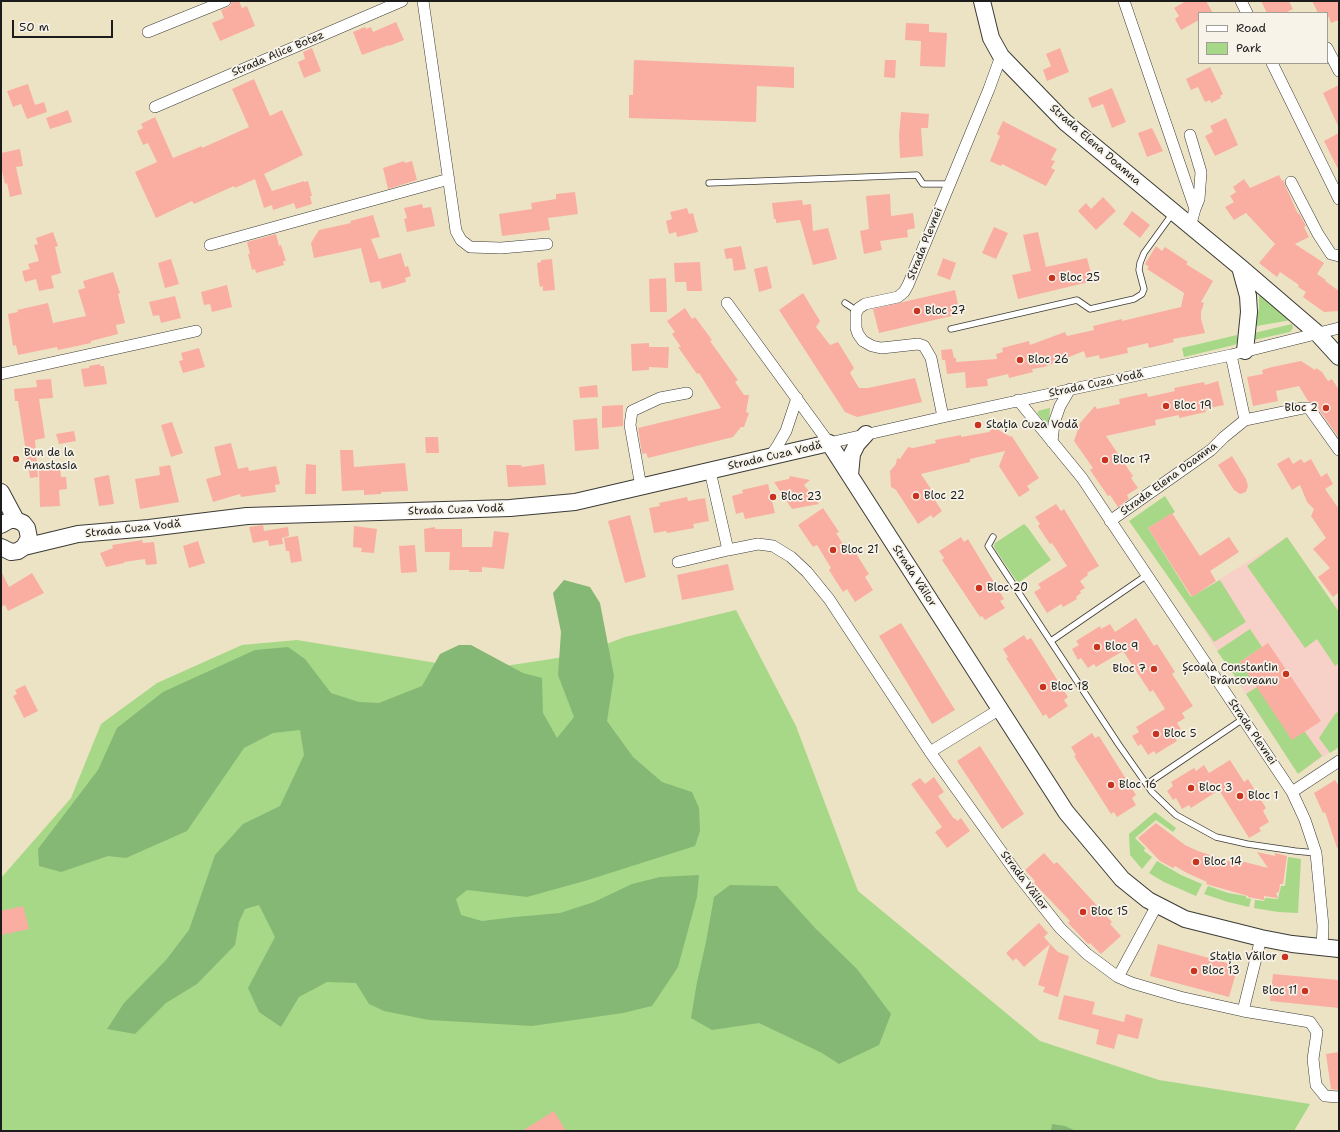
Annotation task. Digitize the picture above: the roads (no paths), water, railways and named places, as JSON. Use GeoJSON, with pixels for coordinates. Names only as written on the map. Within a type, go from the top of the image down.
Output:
{"type":"FeatureCollection","features":[{"type":"Feature","properties":{"kind":"street"},"geometry":{"type":"LineString","coordinates":[[148,32],[225,1]]}},
{"type":"Feature","properties":{"kind":"street","name":"Strada Alice Botez"},"geometry":{"type":"LineString","coordinates":[[155,108],[402,1]]}},
{"type":"Feature","properties":{"kind":"street"},"geometry":{"type":"LineString","coordinates":[[423,1],[456,231],[461,240],[470,247],[501,248],[547,244]]}},
{"type":"Feature","properties":{"kind":"street","name":"Strada Elena Doamna"},"geometry":{"type":"LineString","coordinates":[[982,1],[991,38],[1000,56],[1065,122],[1317,333],[1339,357]]}},
{"type":"Feature","properties":{"kind":"street"},"geometry":{"type":"LineString","coordinates":[[1124,1],[1195,209]]}},
{"type":"Feature","properties":{"kind":"street"},"geometry":{"type":"LineString","coordinates":[[1241,1],[1246,12]]}},
{"type":"Feature","properties":{"kind":"street"},"geometry":{"type":"LineString","coordinates":[[1328,50],[1339,71]]}},
{"type":"Feature","properties":{"kind":"street","name":"Strada Plevnei"},"geometry":{"type":"LineString","coordinates":[[857,311],[865,304],[898,297],[904,292],[908,285],[989,89],[1000,56]]}},
{"type":"Feature","properties":{"kind":"street"},"geometry":{"type":"LineString","coordinates":[[1272,64],[1339,199]]}},
{"type":"Feature","properties":{"kind":"street"},"geometry":{"type":"LineString","coordinates":[[1190,135],[1201,172],[1199,199],[1190,227]]}},
{"type":"Feature","properties":{"kind":"street"},"geometry":{"type":"LineString","coordinates":[[210,245],[448,179]]}},
{"type":"Feature","properties":{"kind":"street"},"geometry":{"type":"LineString","coordinates":[[1291,182],[1318,234],[1331,254],[1339,256]]}},
{"type":"Feature","properties":{"kind":"street"},"geometry":{"type":"LineString","coordinates":[[1240,267],[1248,296],[1249,312],[1238,353],[1245,420]]}},
{"type":"Feature","properties":{"kind":"street","name":"Strada Cuza Vodă"},"geometry":{"type":"LineString","coordinates":[[728,303],[829,443]]}},
{"type":"Feature","properties":{"kind":"street"},"geometry":{"type":"LineString","coordinates":[[857,311],[855,318],[858,334],[863,341],[872,346],[881,348],[918,344],[924,346],[931,358],[943,417]]}},
{"type":"Feature","properties":{"kind":"street","name":"Strada Cuza Vodă"},"geometry":{"type":"LineString","coordinates":[[15,524],[59,533],[78,534],[149,528],[247,516],[510,508],[575,502],[866,434],[1238,353],[1339,328]]}},
{"type":"Feature","properties":{"kind":"street"},"geometry":{"type":"LineString","coordinates":[[1,374],[196,331]]}},
{"type":"Feature","properties":{"kind":"street"},"geometry":{"type":"LineString","coordinates":[[1052,442],[1054,423],[1060,406],[1070,389]]}},
{"type":"Feature","properties":{"kind":"street"},"geometry":{"type":"LineString","coordinates":[[641,486],[630,425],[632,411],[660,398],[686,393]]}},
{"type":"Feature","properties":{"kind":"street"},"geometry":{"type":"LineString","coordinates":[[770,457],[786,431],[797,398]]}},
{"type":"Feature","properties":{"kind":"street","name":"Strada Plevnei"},"geometry":{"type":"LineString","coordinates":[[1018,400],[1082,478],[1292,792],[1306,820],[1316,853],[1322,926],[1322,948]]}},
{"type":"Feature","properties":{"kind":"street","name":"Strada Elena Doamna"},"geometry":{"type":"LineString","coordinates":[[1110,521],[1211,450],[1245,420],[1309,408],[1338,448]]}},
{"type":"Feature","properties":{"kind":"street"},"geometry":{"type":"LineString","coordinates":[[850,476],[852,454],[857,444],[866,434]]}},
{"type":"Feature","properties":{"kind":"street","name":"Strada Văilor"},"geometry":{"type":"LineString","coordinates":[[829,443],[1066,812],[1122,879],[1148,900],[1185,919],[1261,938],[1322,948],[1339,949]]}},
{"type":"Feature","properties":{"kind":"street"},"geometry":{"type":"LineString","coordinates":[[710,471],[728,550]]}},
{"type":"Feature","properties":{"kind":"street"},"geometry":{"type":"LineString","coordinates":[[1,491],[1,512]]}},
{"type":"Feature","properties":{"kind":"street"},"geometry":{"type":"LineString","coordinates":[[1,491],[15,524],[29,538],[9,551]]}},
{"type":"Feature","properties":{"kind":"street","name":"Strada Cuza Vodă"},"geometry":{"type":"LineString","coordinates":[[9,551],[78,534]]}},
{"type":"Feature","properties":{"kind":"street","name":"Strada Văilor"},"geometry":{"type":"LineString","coordinates":[[678,562],[758,544],[773,546],[791,556],[807,572],[829,599],[930,752],[1018,875],[1060,928],[1087,954],[1118,977],[1180,997],[1243,1011],[1310,1022],[1317,1032],[1313,1059],[1316,1085],[1325,1096],[1339,1097]]}},
{"type":"Feature","properties":{"kind":"street"},"geometry":{"type":"LineString","coordinates":[[930,752],[1000,709]]}},
{"type":"Feature","properties":{"kind":"street"},"geometry":{"type":"LineString","coordinates":[[1292,792],[1339,761]]}},
{"type":"Feature","properties":{"kind":"street"},"geometry":{"type":"LineString","coordinates":[[1118,977],[1157,905]]}},
{"type":"Feature","properties":{"kind":"street"},"geometry":{"type":"LineString","coordinates":[[1243,1011],[1261,938]]}},
{"type":"Feature","properties":{"kind":"lane"},"geometry":{"type":"LineString","coordinates":[[709,183],[917,175],[923,184],[950,184]]}},
{"type":"Feature","properties":{"kind":"lane"},"geometry":{"type":"LineString","coordinates":[[950,329],[1077,300],[1090,309],[1134,299],[1142,294],[1144,289],[1139,270],[1142,258],[1173,212]]}},
{"type":"Feature","properties":{"kind":"lane"},"geometry":{"type":"LineString","coordinates":[[845,303],[857,311]]}},
{"type":"Feature","properties":{"kind":"lane"},"geometry":{"type":"LineString","coordinates":[[992,537],[988,546],[1119,745],[1152,792],[1176,815],[1216,837],[1247,844],[1316,853]]}},
{"type":"Feature","properties":{"kind":"lane"},"geometry":{"type":"LineString","coordinates":[[1051,641],[1147,575]]}},
{"type":"Feature","properties":{"kind":"lane"},"geometry":{"type":"LineString","coordinates":[[1146,784],[1243,720]]}},
{"type":"Feature","properties":{"kind":"place","name":"Bloc 25"},"geometry":{"type":"Point","coordinates":[1052,278]}},
{"type":"Feature","properties":{"kind":"place","name":"Bloc 27"},"geometry":{"type":"Point","coordinates":[917,311]}},
{"type":"Feature","properties":{"kind":"place","name":"Bloc 26"},"geometry":{"type":"Point","coordinates":[1020,360]}},
{"type":"Feature","properties":{"kind":"place","name":"Bloc 19"},"geometry":{"type":"Point","coordinates":[1166,406]}},
{"type":"Feature","properties":{"kind":"place","name":"Bloc 2"},"geometry":{"type":"Point","coordinates":[1326,408]}},
{"type":"Feature","properties":{"kind":"place","name":"Stația Cuza Vodă"},"geometry":{"type":"Point","coordinates":[978,425]}},
{"type":"Feature","properties":{"kind":"place","name":"Bun de la Anastasia"},"geometry":{"type":"Point","coordinates":[16,459]}},
{"type":"Feature","properties":{"kind":"place","name":"Bloc 17"},"geometry":{"type":"Point","coordinates":[1105,460]}},
{"type":"Feature","properties":{"kind":"place","name":"Bloc 22"},"geometry":{"type":"Point","coordinates":[916,496]}},
{"type":"Feature","properties":{"kind":"place","name":"Bloc 23"},"geometry":{"type":"Point","coordinates":[773,497]}},
{"type":"Feature","properties":{"kind":"place","name":"Bloc 21"},"geometry":{"type":"Point","coordinates":[833,550]}},
{"type":"Feature","properties":{"kind":"place","name":"Bloc 20"},"geometry":{"type":"Point","coordinates":[979,588]}},
{"type":"Feature","properties":{"kind":"place","name":"Bloc 9"},"geometry":{"type":"Point","coordinates":[1097,647]}},
{"type":"Feature","properties":{"kind":"place","name":"Bloc 7"},"geometry":{"type":"Point","coordinates":[1154,669]}},
{"type":"Feature","properties":{"kind":"place","name":"Școala Constantin Brâncoveanu"},"geometry":{"type":"Point","coordinates":[1286,674]}},
{"type":"Feature","properties":{"kind":"place","name":"Bloc 18"},"geometry":{"type":"Point","coordinates":[1043,687]}},
{"type":"Feature","properties":{"kind":"place","name":"Bloc 5"},"geometry":{"type":"Point","coordinates":[1156,734]}},
{"type":"Feature","properties":{"kind":"place","name":"Bloc 16"},"geometry":{"type":"Point","coordinates":[1111,785]}},
{"type":"Feature","properties":{"kind":"place","name":"Bloc 3"},"geometry":{"type":"Point","coordinates":[1191,788]}},
{"type":"Feature","properties":{"kind":"place","name":"Bloc 1"},"geometry":{"type":"Point","coordinates":[1240,796]}},
{"type":"Feature","properties":{"kind":"place","name":"Bloc 14"},"geometry":{"type":"Point","coordinates":[1196,862]}},
{"type":"Feature","properties":{"kind":"place","name":"Bloc 15"},"geometry":{"type":"Point","coordinates":[1083,912]}},
{"type":"Feature","properties":{"kind":"place","name":"Stația Văilor"},"geometry":{"type":"Point","coordinates":[1285,957]}},
{"type":"Feature","properties":{"kind":"place","name":"Bloc 13"},"geometry":{"type":"Point","coordinates":[1194,971]}},
{"type":"Feature","properties":{"kind":"place","name":"Bloc 11"},"geometry":{"type":"Point","coordinates":[1305,991]}}]}
